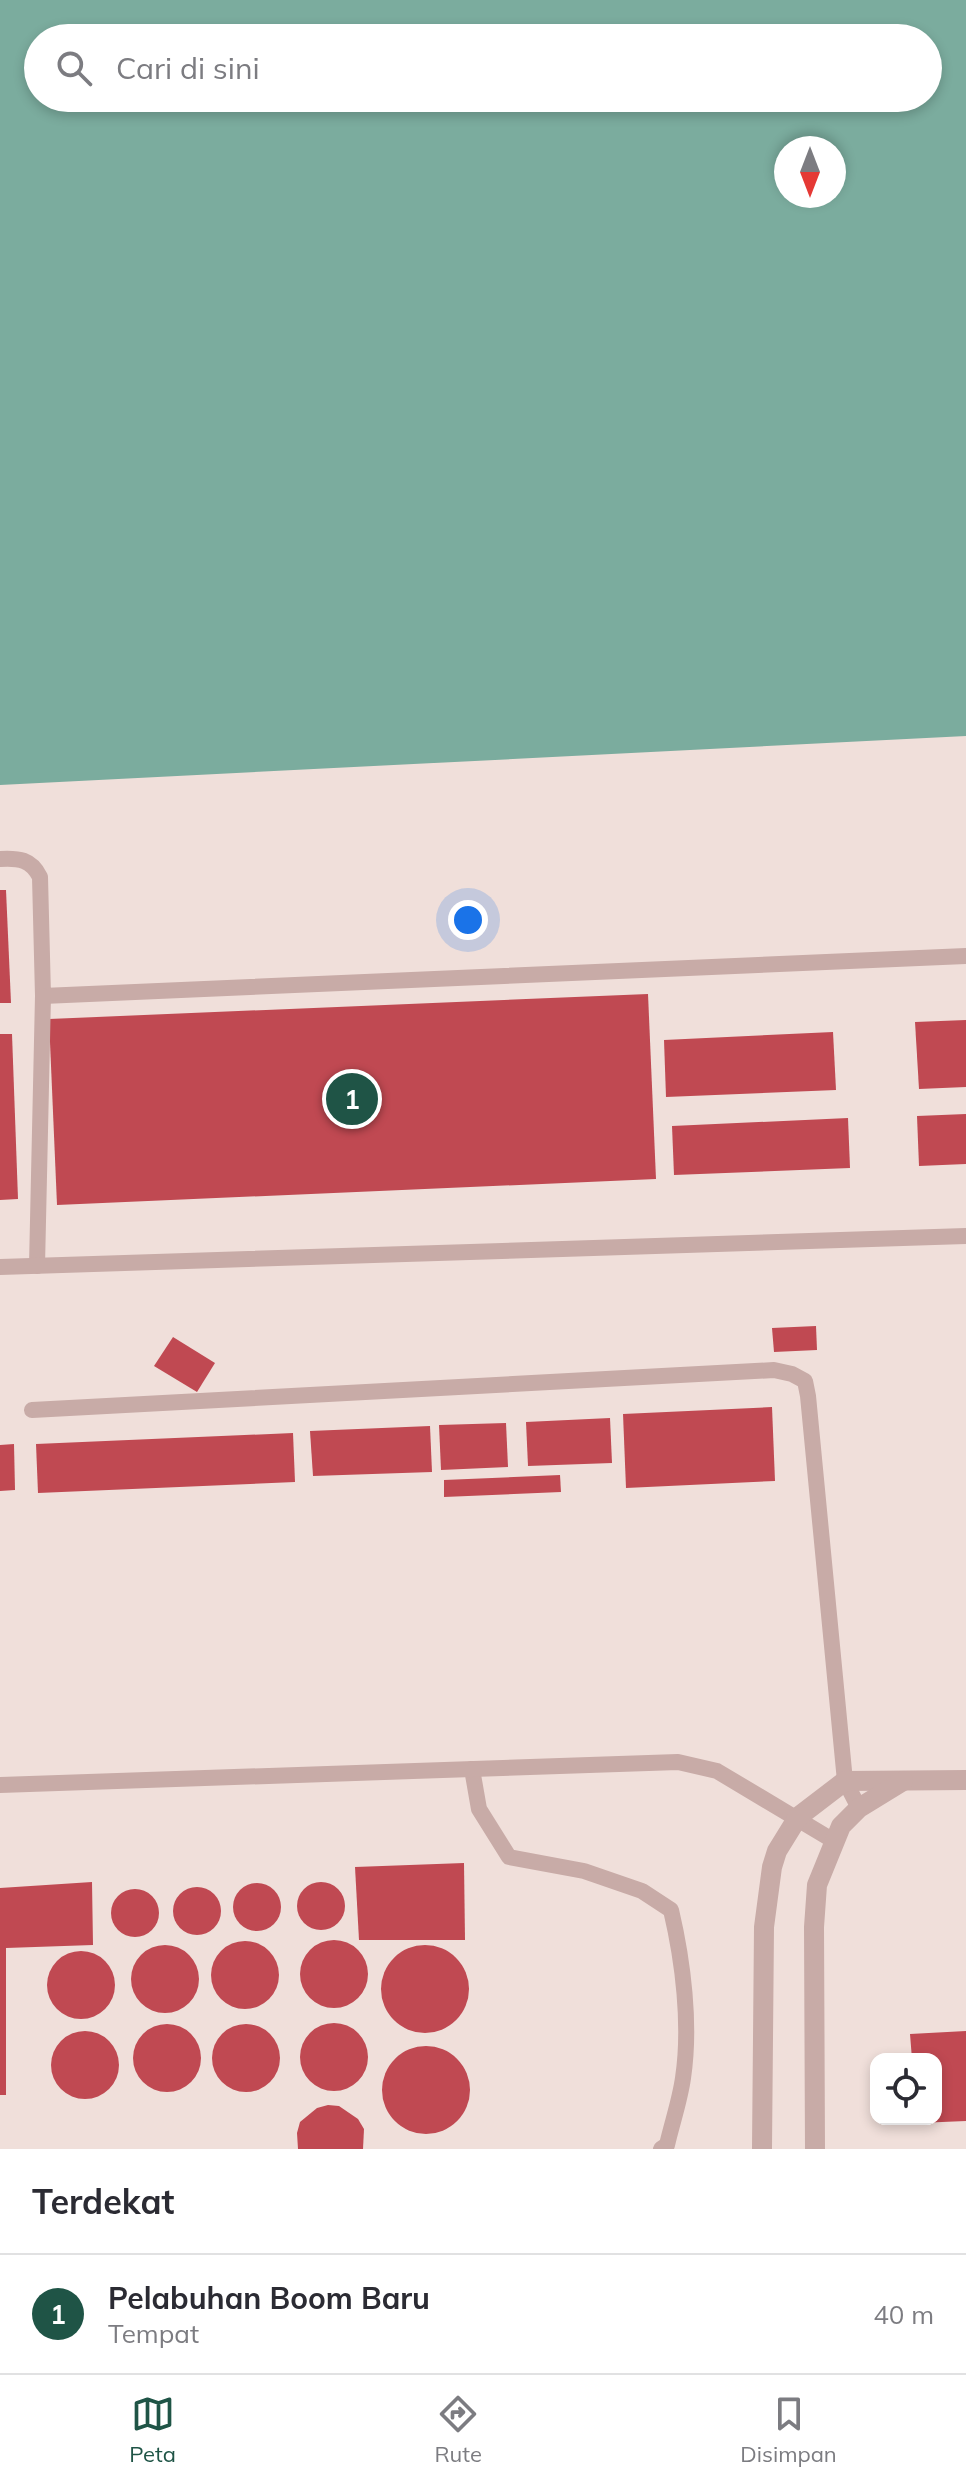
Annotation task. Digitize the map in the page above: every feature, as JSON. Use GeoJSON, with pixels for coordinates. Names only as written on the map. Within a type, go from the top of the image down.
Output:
{"type":"FeatureCollection","features":[{"type":"Feature","properties":{"kind":"street"},"geometry":{"type":"LineString","coordinates":[[762,2149],[764,1927],[777,1851],[798,1817],[845,1781],[966,1780]]}},
{"type":"Feature","properties":{"kind":"street"},"geometry":{"type":"LineString","coordinates":[[815,2149],[814,1927],[817,1885],[841,1826],[859,1808],[903,1781]]}},
{"type":"Feature","properties":{"kind":"lane"},"geometry":{"type":"LineString","coordinates":[[0,859],[22,859],[34,865],[40,877],[43,996],[37,1266]]}},
{"type":"Feature","properties":{"kind":"lane"},"geometry":{"type":"LineString","coordinates":[[43,996],[966,956]]}},
{"type":"Feature","properties":{"kind":"lane"},"geometry":{"type":"LineString","coordinates":[[0,1267],[966,1236]]}},
{"type":"Feature","properties":{"kind":"lane"},"geometry":{"type":"LineString","coordinates":[[32,1410],[774,1370],[792,1374],[805,1381],[808,1396],[845,1781],[859,1808]]}},
{"type":"Feature","properties":{"kind":"lane"},"geometry":{"type":"LineString","coordinates":[[0,1785],[678,1762],[717,1771],[834,1841]]}},
{"type":"Feature","properties":{"kind":"lane"},"geometry":{"type":"LineString","coordinates":[[472,1769],[479,1809],[509,1857],[584,1871],[642,1891],[671,1910],[679,1945],[685,2003],[683,2077],[667,2145],[661,2149]]}},
{"type":"Feature","properties":{"kind":"water"},"geometry":{"type":"Polygon","coordinates":[[[0,0],[966,0],[966,736],[0,785],[0,0]]]}},
{"type":"Feature","properties":{"kind":"building"},"geometry":{"type":"Polygon","coordinates":[[[0,890],[6,890],[11,1003],[0,1003],[0,890]]]}},
{"type":"Feature","properties":{"kind":"building"},"geometry":{"type":"Polygon","coordinates":[[[648,994],[656,1179],[57,1205],[49,1019],[648,994]]]}},
{"type":"Feature","properties":{"kind":"building"},"geometry":{"type":"Polygon","coordinates":[[[966,1020],[966,1087],[919,1089],[915,1022],[966,1020]]]}},
{"type":"Feature","properties":{"kind":"building"},"geometry":{"type":"Polygon","coordinates":[[[833,1032],[836,1090],[666,1097],[664,1040],[833,1032]]]}},
{"type":"Feature","properties":{"kind":"building"},"geometry":{"type":"Polygon","coordinates":[[[0,1034],[12,1034],[18,1199],[0,1200],[0,1034]]]}},
{"type":"Feature","properties":{"kind":"building"},"geometry":{"type":"Polygon","coordinates":[[[966,1114],[966,1164],[919,1166],[917,1116],[966,1114]]]}},
{"type":"Feature","properties":{"kind":"building"},"geometry":{"type":"Polygon","coordinates":[[[848,1118],[850,1168],[674,1175],[672,1126],[848,1118]]]}},
{"type":"Feature","properties":{"kind":"building"},"geometry":{"type":"Polygon","coordinates":[[[816,1326],[817,1350],[774,1352],[772,1328],[816,1326]]]}},
{"type":"Feature","properties":{"kind":"building"},"geometry":{"type":"Polygon","coordinates":[[[173,1337],[215,1363],[197,1392],[154,1366],[173,1337]]]}},
{"type":"Feature","properties":{"kind":"building"},"geometry":{"type":"Polygon","coordinates":[[[772,1407],[775,1481],[626,1488],[623,1414],[772,1407]]]}},
{"type":"Feature","properties":{"kind":"building"},"geometry":{"type":"Polygon","coordinates":[[[610,1418],[612,1463],[528,1466],[526,1422],[610,1418]]]}},
{"type":"Feature","properties":{"kind":"building"},"geometry":{"type":"Polygon","coordinates":[[[506,1423],[508,1467],[441,1470],[439,1425],[506,1423]]]}},
{"type":"Feature","properties":{"kind":"building"},"geometry":{"type":"Polygon","coordinates":[[[430,1426],[432,1472],[313,1476],[310,1431],[430,1426]]]}},
{"type":"Feature","properties":{"kind":"building"},"geometry":{"type":"Polygon","coordinates":[[[293,1433],[295,1482],[38,1493],[36,1444],[293,1433]]]}},
{"type":"Feature","properties":{"kind":"building"},"geometry":{"type":"Polygon","coordinates":[[[14,1444],[15,1490],[0,1491],[0,1445],[14,1444]]]}},
{"type":"Feature","properties":{"kind":"building"},"geometry":{"type":"Polygon","coordinates":[[[560,1475],[561,1492],[444,1497],[444,1480],[560,1475]]]}},
{"type":"Feature","properties":{"kind":"building"},"geometry":{"type":"Polygon","coordinates":[[[464,1863],[465,1940],[359,1940],[355,1867],[464,1863]]]}},
{"type":"Feature","properties":{"kind":"building"},"geometry":{"type":"Polygon","coordinates":[[[92,1882],[93,1945],[6,1948],[6,2095],[0,2095],[0,1888],[92,1882]]]}},
{"type":"Feature","properties":{"kind":"building"},"geometry":{"type":"Polygon","coordinates":[[[321,1882],[338,1889],[345,1906],[338,1923],[321,1930],[304,1923],[297,1906],[304,1889],[321,1882]]]}},
{"type":"Feature","properties":{"kind":"building"},"geometry":{"type":"Polygon","coordinates":[[[257,1883],[274,1890],[281,1907],[274,1924],[257,1931],[240,1924],[233,1907],[240,1890],[257,1883]]]}},
{"type":"Feature","properties":{"kind":"building"},"geometry":{"type":"Polygon","coordinates":[[[197,1887],[214,1894],[221,1911],[214,1928],[197,1935],[180,1928],[173,1911],[180,1894],[197,1887]]]}},
{"type":"Feature","properties":{"kind":"building"},"geometry":{"type":"Polygon","coordinates":[[[135,1889],[152,1896],[159,1913],[152,1930],[135,1937],[118,1930],[111,1913],[118,1896],[135,1889]]]}},
{"type":"Feature","properties":{"kind":"building"},"geometry":{"type":"Polygon","coordinates":[[[334,1940],[347,1942],[358,1950],[366,1961],[366,1987],[358,1998],[347,2006],[334,2008],[321,2006],[310,1998],[302,1987],[300,1974],[302,1961],[310,1950],[321,1942],[334,1940]]]}},
{"type":"Feature","properties":{"kind":"building"},"geometry":{"type":"Polygon","coordinates":[[[245,1941],[269,1951],[279,1975],[269,1999],[245,2009],[221,1999],[211,1975],[221,1951],[245,1941]]]}},
{"type":"Feature","properties":{"kind":"building"},"geometry":{"type":"Polygon","coordinates":[[[165,1945],[189,1955],[199,1979],[189,2003],[165,2013],[141,2003],[131,1979],[141,1955],[165,1945]]]}},
{"type":"Feature","properties":{"kind":"building"},"geometry":{"type":"Polygon","coordinates":[[[425,1945],[442,1949],[456,1958],[465,1972],[469,1989],[465,2006],[456,2020],[442,2029],[425,2033],[408,2029],[394,2020],[385,2006],[381,1989],[385,1972],[394,1958],[408,1949],[425,1945]]]}},
{"type":"Feature","properties":{"kind":"building"},"geometry":{"type":"Polygon","coordinates":[[[81,1951],[105,1961],[115,1985],[105,2009],[81,2019],[57,2009],[47,1985],[57,1961],[81,1951]]]}},
{"type":"Feature","properties":{"kind":"building"},"geometry":{"type":"Polygon","coordinates":[[[334,2023],[347,2025],[358,2033],[366,2044],[366,2070],[358,2081],[347,2089],[334,2091],[321,2089],[310,2081],[302,2070],[300,2057],[302,2044],[310,2033],[321,2025],[334,2023]]]}},
{"type":"Feature","properties":{"kind":"building"},"geometry":{"type":"Polygon","coordinates":[[[167,2024],[191,2034],[201,2058],[191,2082],[167,2092],[143,2082],[133,2058],[143,2034],[167,2024]]]}},
{"type":"Feature","properties":{"kind":"building"},"geometry":{"type":"Polygon","coordinates":[[[246,2024],[270,2034],[280,2058],[270,2082],[246,2092],[222,2082],[212,2058],[222,2034],[246,2024]]]}},
{"type":"Feature","properties":{"kind":"building"},"geometry":{"type":"Polygon","coordinates":[[[85,2031],[109,2041],[119,2065],[109,2089],[85,2099],[61,2089],[51,2065],[61,2041],[85,2031]]]}},
{"type":"Feature","properties":{"kind":"building"},"geometry":{"type":"Polygon","coordinates":[[[966,2031],[966,2121],[942,2122],[942,2053],[912,2053],[910,2034],[966,2031]]]}},
{"type":"Feature","properties":{"kind":"building"},"geometry":{"type":"Polygon","coordinates":[[[426,2046],[443,2050],[457,2059],[466,2073],[470,2090],[466,2107],[457,2121],[443,2130],[426,2134],[409,2130],[395,2121],[386,2107],[382,2090],[386,2073],[395,2059],[409,2050],[426,2046]]]}},
{"type":"Feature","properties":{"kind":"building"},"geometry":{"type":"Polygon","coordinates":[[[339,2106],[358,2119],[364,2129],[363,2149],[298,2149],[300,2122],[317,2108],[339,2106]]]}},
{"type":"Feature","properties":{"kind":"place","name":"Pelabuhan Boom Baru"},"geometry":{"type":"Point","coordinates":[352,1099]}}]}
